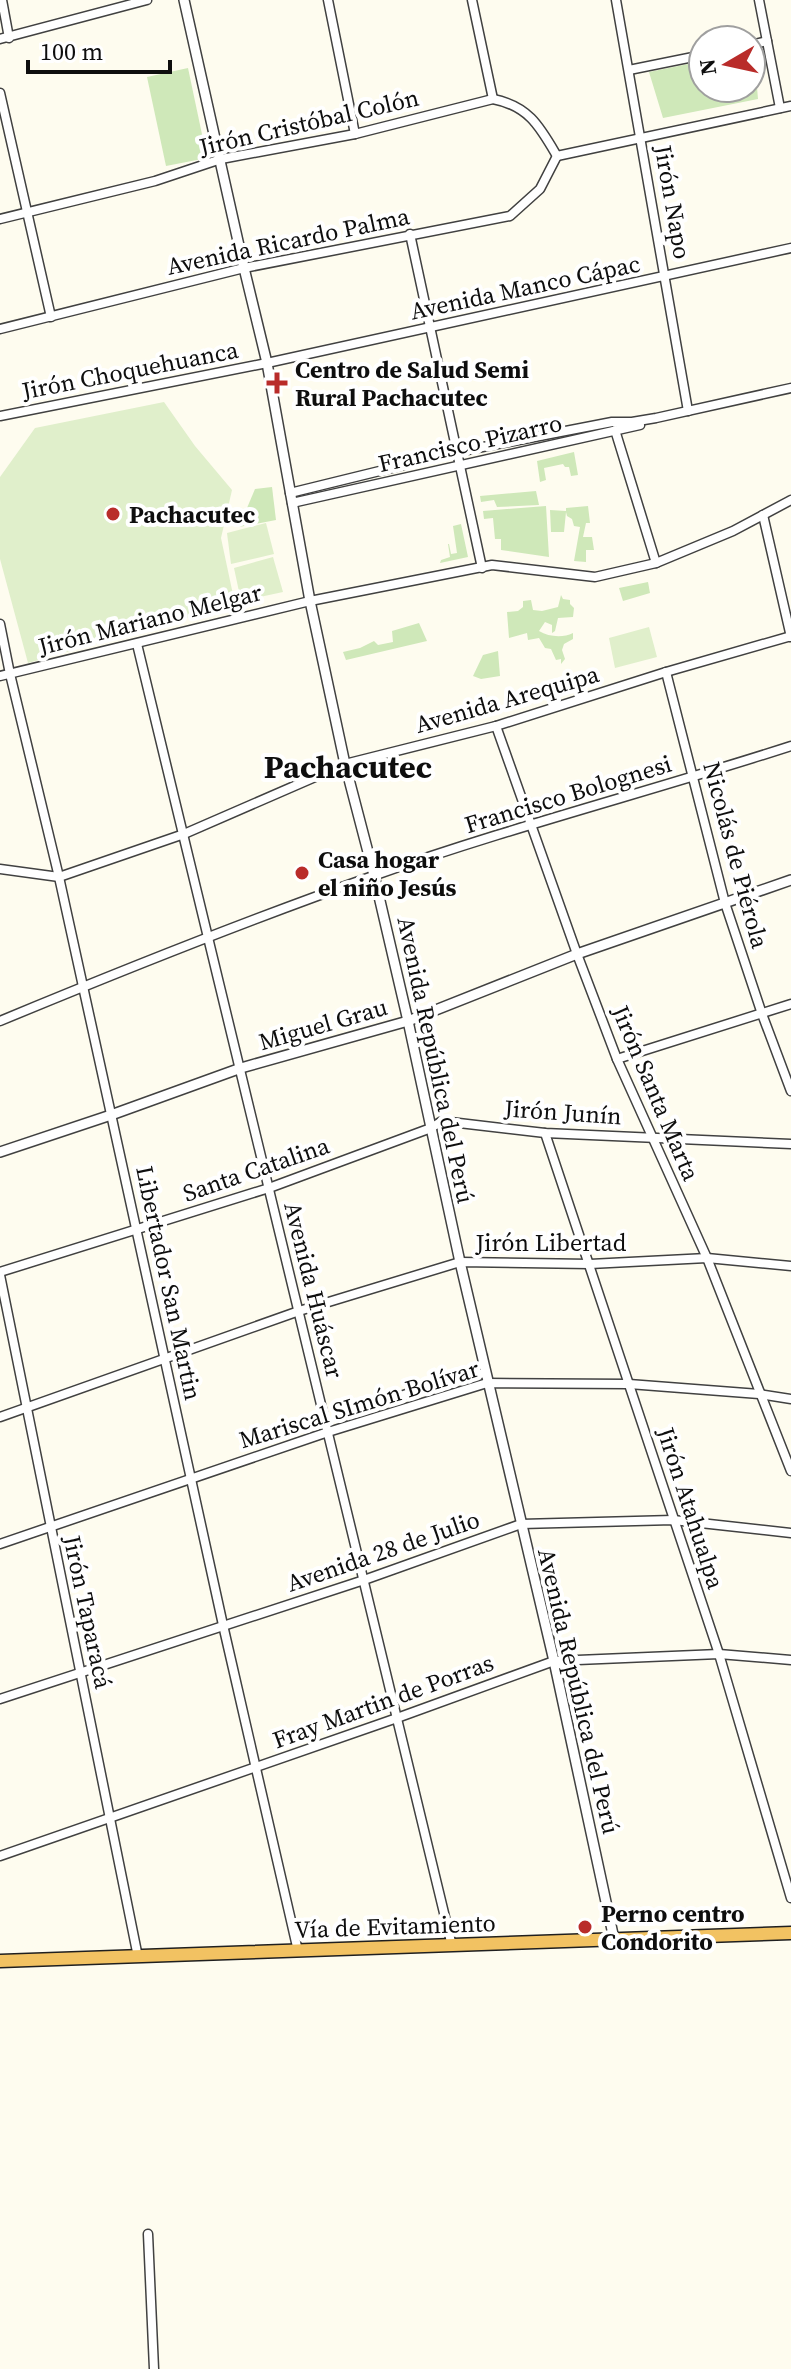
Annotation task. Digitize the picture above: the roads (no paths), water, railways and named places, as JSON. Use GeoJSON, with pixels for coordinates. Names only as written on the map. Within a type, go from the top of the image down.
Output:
{"type":"FeatureCollection","features":[{"type":"Feature","properties":{"kind":"highway","name":"Vía de Evitamiento"},"geometry":{"type":"LineString","coordinates":[[0,1961],[791,1933]]}},
{"type":"Feature","properties":{"kind":"street"},"geometry":{"type":"LineString","coordinates":[[2,0],[4,38],[147,0]]}},
{"type":"Feature","properties":{"kind":"street","name":"Avenida República del Perú"},"geometry":{"type":"LineString","coordinates":[[184,0],[267,363],[310,601],[345,764],[408,1021],[614,1939]]}},
{"type":"Feature","properties":{"kind":"street"},"geometry":{"type":"LineString","coordinates":[[328,0],[355,134]]}},
{"type":"Feature","properties":{"kind":"street"},"geometry":{"type":"LineString","coordinates":[[472,0],[493,99],[507,102],[536,120],[557,156],[791,106]]}},
{"type":"Feature","properties":{"kind":"street","name":"Jirón Napo"},"geometry":{"type":"LineString","coordinates":[[616,0],[688,411]]}},
{"type":"Feature","properties":{"kind":"street"},"geometry":{"type":"LineString","coordinates":[[759,0],[764,24]]}},
{"type":"Feature","properties":{"kind":"street"},"geometry":{"type":"LineString","coordinates":[[767,41],[780,108]]}},
{"type":"Feature","properties":{"kind":"street"},"geometry":{"type":"LineString","coordinates":[[629,70],[687,58]]}},
{"type":"Feature","properties":{"kind":"street"},"geometry":{"type":"LineString","coordinates":[[0,93],[51,317]]}},
{"type":"Feature","properties":{"kind":"street","name":"Jirón Cristóbal Colón"},"geometry":{"type":"LineString","coordinates":[[0,219],[155,181],[221,159],[355,134],[493,99]]}},
{"type":"Feature","properties":{"kind":"street","name":"Avenida Ricardo Palma"},"geometry":{"type":"LineString","coordinates":[[0,329],[244,268],[510,216],[540,189],[557,156]]}},
{"type":"Feature","properties":{"kind":"street"},"geometry":{"type":"LineString","coordinates":[[410,234],[482,568]]}},
{"type":"Feature","properties":{"kind":"street","name":"Avenida Manco Cápac"},"geometry":{"type":"LineString","coordinates":[[267,363],[791,248]]}},
{"type":"Feature","properties":{"kind":"street","name":"Jirón Choquehuanca"},"geometry":{"type":"LineString","coordinates":[[0,416],[267,363]]}},
{"type":"Feature","properties":{"kind":"street","name":"Francisco Pizarro"},"geometry":{"type":"LineString","coordinates":[[291,498],[457,452],[614,426],[634,427],[656,418],[791,388]]}},
{"type":"Feature","properties":{"kind":"street"},"geometry":{"type":"LineString","coordinates":[[614,426],[656,563]]}},
{"type":"Feature","properties":{"kind":"street","name":"Francisco Pizarro"},"geometry":{"type":"LineString","coordinates":[[291,498],[460,467],[614,426]]}},
{"type":"Feature","properties":{"kind":"street","name":"Jirón Mariano Melgar"},"geometry":{"type":"LineString","coordinates":[[5,675],[310,601],[492,565],[595,577],[656,563],[733,531],[791,500]]}},
{"type":"Feature","properties":{"kind":"street"},"geometry":{"type":"LineString","coordinates":[[763,515],[791,637]]}},
{"type":"Feature","properties":{"kind":"street","name":"Libertador San Martin"},"geometry":{"type":"LineString","coordinates":[[0,624],[5,675],[59,877],[298,1951]]}},
{"type":"Feature","properties":{"kind":"street","name":"Avenida Arequipa"},"geometry":{"type":"LineString","coordinates":[[59,877],[184,834],[345,764],[496,726],[666,672],[791,637]]}},
{"type":"Feature","properties":{"kind":"street","name":"Avenida Huáscar"},"geometry":{"type":"LineString","coordinates":[[137,644],[452,1946]]}},
{"type":"Feature","properties":{"kind":"street","name":"Nicolás de Piérola"},"geometry":{"type":"LineString","coordinates":[[666,672],[725,903],[791,1091]]}},
{"type":"Feature","properties":{"kind":"street","name":"Jirón Santa Marta"},"geometry":{"type":"LineString","coordinates":[[496,726],[617,1059],[707,1258],[791,1471]]}},
{"type":"Feature","properties":{"kind":"street","name":"Francisco Bolognesi"},"geometry":{"type":"LineString","coordinates":[[0,1021],[374,875],[530,824],[791,746]]}},
{"type":"Feature","properties":{"kind":"street"},"geometry":{"type":"LineString","coordinates":[[0,869],[59,877]]}},
{"type":"Feature","properties":{"kind":"street","name":"Miguel Grau"},"geometry":{"type":"LineString","coordinates":[[0,1152],[241,1068],[408,1021],[577,954],[791,880]]}},
{"type":"Feature","properties":{"kind":"street"},"geometry":{"type":"LineString","coordinates":[[617,1059],[791,1004]]}},
{"type":"Feature","properties":{"kind":"street","name":"Jirón Junín"},"geometry":{"type":"LineString","coordinates":[[431,1128],[442,1121],[545,1133],[791,1144]]}},
{"type":"Feature","properties":{"kind":"street","name":"Santa Catalina"},"geometry":{"type":"LineString","coordinates":[[0,1274],[269,1188],[431,1128]]}},
{"type":"Feature","properties":{"kind":"street","name":"Jirón Atahualpa"},"geometry":{"type":"LineString","coordinates":[[545,1133],[719,1654],[791,1898]]}},
{"type":"Feature","properties":{"kind":"street","name":"Jirón Libertad"},"geometry":{"type":"LineString","coordinates":[[0,1417],[299,1311],[460,1262],[590,1264],[707,1258],[791,1266]]}},
{"type":"Feature","properties":{"kind":"street","name":"Jirón Taparacá"},"geometry":{"type":"LineString","coordinates":[[0,1274],[138,1957]]}},
{"type":"Feature","properties":{"kind":"street"},"geometry":{"type":"LineString","coordinates":[[347,1415],[446,1380],[486,1378]]}},
{"type":"Feature","properties":{"kind":"street","name":"Mariscal SImón Bolívar"},"geometry":{"type":"LineString","coordinates":[[0,1544],[486,1378],[629,1384],[791,1399]]}},
{"type":"Feature","properties":{"kind":"street","name":"Avenida 28 de Julio"},"geometry":{"type":"LineString","coordinates":[[0,1699],[364,1580],[521,1524],[673,1520],[791,1533]]}},
{"type":"Feature","properties":{"kind":"street","name":"Fray Martin de Porras"},"geometry":{"type":"LineString","coordinates":[[0,1856],[554,1661],[719,1654],[791,1660]]}},
{"type":"Feature","properties":{"kind":"street"},"geometry":{"type":"LineString","coordinates":[[148,2234],[154,2369]]}},
{"type":"Feature","properties":{"kind":"place","name":"Centro de Salud Semi Rural Pachacutec"},"geometry":{"type":"Point","coordinates":[277,383]}},
{"type":"Feature","properties":{"kind":"place","name":"Pachacutec"},"geometry":{"type":"Point","coordinates":[113,514]}},
{"type":"Feature","properties":{"kind":"place","name":"Casa hogar el niño Jesús"},"geometry":{"type":"Point","coordinates":[302,873]}},
{"type":"Feature","properties":{"kind":"place","name":"Perno centro Condorito"},"geometry":{"type":"Point","coordinates":[585,1927]}},
{"type":"Feature","properties":{"kind":"district","name":"Pachacutec"},"geometry":{"type":"Point","coordinates":[348,767]}}]}
